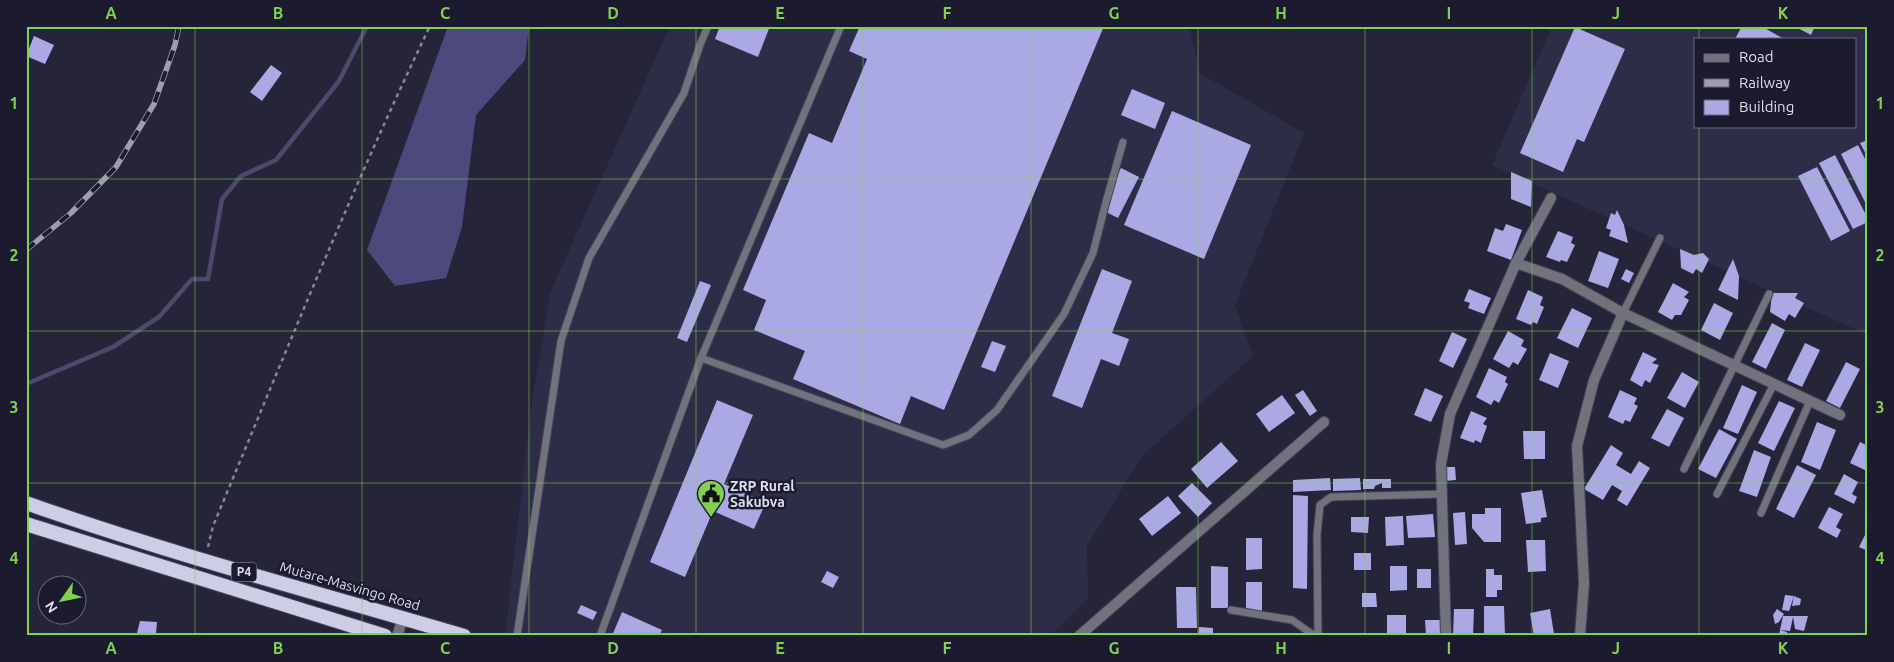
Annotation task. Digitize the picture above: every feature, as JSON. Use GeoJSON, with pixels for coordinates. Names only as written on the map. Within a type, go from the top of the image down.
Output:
{"type":"FeatureCollection","features":[{"type":"Feature","properties":{"kind":"highway","name":"Mutare-Masvingo Road"},"geometry":{"type":"LineString","coordinates":[[26,503],[68,518],[362,608],[464,636]]}},
{"type":"Feature","properties":{"kind":"highway","name":"P4"},"geometry":{"type":"LineString","coordinates":[[26,524],[385,636]]}},
{"type":"Feature","properties":{"kind":"highway"},"geometry":{"type":"LineString","coordinates":[[348,624],[358,636]]}},
{"type":"Feature","properties":{"kind":"street"},"geometry":{"type":"LineString","coordinates":[[1446,636],[1441,464],[1450,414],[1516,263],[1551,198]]}},
{"type":"Feature","properties":{"kind":"street"},"geometry":{"type":"LineString","coordinates":[[1516,263],[1562,279],[1623,312],[1840,415]]}},
{"type":"Feature","properties":{"kind":"street"},"geometry":{"type":"LineString","coordinates":[[1580,636],[1584,583],[1577,446],[1594,380],[1623,312]]}},
{"type":"Feature","properties":{"kind":"street"},"geometry":{"type":"LineString","coordinates":[[1080,636],[1324,422]]}},
{"type":"Feature","properties":{"kind":"street"},"geometry":{"type":"LineString","coordinates":[[397,636],[403,618]]}},
{"type":"Feature","properties":{"kind":"lane"},"geometry":{"type":"LineString","coordinates":[[517,636],[561,341],[589,258],[684,93],[708,26]]}},
{"type":"Feature","properties":{"kind":"lane"},"geometry":{"type":"LineString","coordinates":[[600,636],[701,358],[841,26]]}},
{"type":"Feature","properties":{"kind":"lane"},"geometry":{"type":"LineString","coordinates":[[701,358],[943,445],[969,435],[998,410],[1064,314],[1093,253],[1123,142]]}},
{"type":"Feature","properties":{"kind":"lane"},"geometry":{"type":"LineString","coordinates":[[1623,312],[1660,238]]}},
{"type":"Feature","properties":{"kind":"lane"},"geometry":{"type":"LineString","coordinates":[[1684,470],[1768,294]]}},
{"type":"Feature","properties":{"kind":"lane"},"geometry":{"type":"LineString","coordinates":[[1717,494],[1774,384]]}},
{"type":"Feature","properties":{"kind":"lane"},"geometry":{"type":"LineString","coordinates":[[1761,513],[1810,401]]}},
{"type":"Feature","properties":{"kind":"lane"},"geometry":{"type":"LineString","coordinates":[[1316,636],[1317,535],[1320,505],[1331,497],[1442,494]]}},
{"type":"Feature","properties":{"kind":"lane"},"geometry":{"type":"LineString","coordinates":[[1231,610],[1292,620],[1316,636]]}},
{"type":"Feature","properties":{"kind":"path"},"geometry":{"type":"LineString","coordinates":[[204,560],[213,526],[354,192],[394,99],[430,26]]}},
{"type":"Feature","properties":{"kind":"shaded area"},"geometry":{"type":"Polygon","coordinates":[[[448,26],[529,26],[525,60],[476,115],[462,227],[446,278],[395,286],[367,250],[448,26]]]}},
{"type":"Feature","properties":{"kind":"shaded area"},"geometry":{"type":"Polygon","coordinates":[[[670,26],[1188,26],[1201,74],[1304,133],[1235,305],[1253,356],[1142,456],[1087,546],[1088,599],[1050,636],[505,635],[532,402],[550,293],[670,26]]]}},
{"type":"Feature","properties":{"kind":"shaded area"},"geometry":{"type":"Polygon","coordinates":[[[1552,26],[1868,26],[1868,335],[1492,165],[1552,26]]]}},
{"type":"Feature","properties":{"kind":"building"},"geometry":{"type":"Polygon","coordinates":[[[720,26],[770,26],[758,57],[715,39],[720,26]]]}},
{"type":"Feature","properties":{"kind":"building"},"geometry":{"type":"Polygon","coordinates":[[[860,26],[1104,26],[944,410],[911,396],[900,424],[793,379],[805,351],[754,330],[766,300],[743,290],[809,133],[832,143],[867,59],[849,51],[860,26]]]}},
{"type":"Feature","properties":{"kind":"building"},"geometry":{"type":"Polygon","coordinates":[[[1742,26],[1761,26],[1782,38],[1736,38],[1742,26]]]}},
{"type":"Feature","properties":{"kind":"building"},"geometry":{"type":"Polygon","coordinates":[[[1794,26],[1815,26],[1811,35],[1794,26]]]}},
{"type":"Feature","properties":{"kind":"building"},"geometry":{"type":"Polygon","coordinates":[[[1575,27],[1625,49],[1584,142],[1577,139],[1563,172],[1520,153],[1575,27]]]}},
{"type":"Feature","properties":{"kind":"building"},"geometry":{"type":"Polygon","coordinates":[[[34,36],[54,45],[45,64],[26,56],[34,36]]]}},
{"type":"Feature","properties":{"kind":"building"},"geometry":{"type":"Polygon","coordinates":[[[271,65],[282,73],[262,101],[250,92],[271,65]]]}},
{"type":"Feature","properties":{"kind":"building"},"geometry":{"type":"Polygon","coordinates":[[[1132,89],[1165,103],[1155,129],[1121,115],[1132,89]]]}},
{"type":"Feature","properties":{"kind":"building"},"geometry":{"type":"Polygon","coordinates":[[[1172,111],[1251,145],[1204,259],[1124,225],[1172,111]]]}},
{"type":"Feature","properties":{"kind":"building"},"geometry":{"type":"Polygon","coordinates":[[[1868,140],[1868,158],[1860,143],[1868,140]]]}},
{"type":"Feature","properties":{"kind":"building"},"geometry":{"type":"Polygon","coordinates":[[[1858,145],[1868,165],[1868,208],[1841,154],[1858,145]]]}},
{"type":"Feature","properties":{"kind":"building"},"geometry":{"type":"Polygon","coordinates":[[[1835,155],[1868,219],[1868,222],[1853,229],[1819,163],[1835,155]]]}},
{"type":"Feature","properties":{"kind":"building"},"geometry":{"type":"Polygon","coordinates":[[[1817,167],[1850,231],[1831,241],[1798,176],[1817,167]]]}},
{"type":"Feature","properties":{"kind":"building"},"geometry":{"type":"Polygon","coordinates":[[[1121,168],[1139,177],[1118,218],[1100,209],[1121,168]]]}},
{"type":"Feature","properties":{"kind":"building"},"geometry":{"type":"Polygon","coordinates":[[[1511,172],[1532,181],[1531,207],[1511,199],[1511,172]]]}},
{"type":"Feature","properties":{"kind":"building"},"geometry":{"type":"Polygon","coordinates":[[[1617,210],[1624,225],[1628,243],[1609,236],[1611,230],[1606,228],[1611,213],[1615,215],[1617,210]]]}},
{"type":"Feature","properties":{"kind":"building"},"geometry":{"type":"Polygon","coordinates":[[[1506,224],[1522,230],[1511,260],[1487,251],[1495,228],[1503,231],[1506,224]]]}},
{"type":"Feature","properties":{"kind":"building"},"geometry":{"type":"Polygon","coordinates":[[[1558,231],[1573,237],[1571,243],[1575,245],[1567,262],[1561,260],[1560,262],[1546,257],[1558,231]]]}},
{"type":"Feature","properties":{"kind":"building"},"geometry":{"type":"Polygon","coordinates":[[[1680,249],[1694,255],[1703,253],[1709,259],[1702,273],[1696,269],[1693,274],[1681,268],[1680,249]]]}},
{"type":"Feature","properties":{"kind":"building"},"geometry":{"type":"Polygon","coordinates":[[[1599,251],[1619,259],[1608,288],[1588,281],[1599,251]]]}},
{"type":"Feature","properties":{"kind":"building"},"geometry":{"type":"Polygon","coordinates":[[[1733,259],[1739,276],[1738,300],[1718,290],[1733,259]]]}},
{"type":"Feature","properties":{"kind":"building"},"geometry":{"type":"Polygon","coordinates":[[[1102,269],[1132,281],[1112,333],[1129,339],[1119,366],[1101,359],[1082,408],[1052,396],[1102,269]]]}},
{"type":"Feature","properties":{"kind":"building"},"geometry":{"type":"Polygon","coordinates":[[[1626,269],[1634,273],[1629,283],[1621,279],[1626,269]]]}},
{"type":"Feature","properties":{"kind":"building"},"geometry":{"type":"Polygon","coordinates":[[[700,281],[711,285],[687,342],[677,338],[700,281]]]}},
{"type":"Feature","properties":{"kind":"building"},"geometry":{"type":"Polygon","coordinates":[[[1673,283],[1689,292],[1684,297],[1689,300],[1681,315],[1675,315],[1672,320],[1658,312],[1673,283]]]}},
{"type":"Feature","properties":{"kind":"building"},"geometry":{"type":"Polygon","coordinates":[[[1469,289],[1491,298],[1484,314],[1468,308],[1470,303],[1464,301],[1469,289]]]}},
{"type":"Feature","properties":{"kind":"building"},"geometry":{"type":"Polygon","coordinates":[[[1528,290],[1543,297],[1540,305],[1544,307],[1537,324],[1533,322],[1531,325],[1516,319],[1528,290]]]}},
{"type":"Feature","properties":{"kind":"building"},"geometry":{"type":"Polygon","coordinates":[[[1772,293],[1798,293],[1795,298],[1804,303],[1795,318],[1789,314],[1785,321],[1770,312],[1772,293]]]}},
{"type":"Feature","properties":{"kind":"building"},"geometry":{"type":"Polygon","coordinates":[[[1714,303],[1733,313],[1720,340],[1701,330],[1714,303]]]}},
{"type":"Feature","properties":{"kind":"building"},"geometry":{"type":"Polygon","coordinates":[[[1572,308],[1592,318],[1578,348],[1557,338],[1572,308]]]}},
{"type":"Feature","properties":{"kind":"building"},"geometry":{"type":"Polygon","coordinates":[[[1772,323],[1785,330],[1766,369],[1752,362],[1772,323]]]}},
{"type":"Feature","properties":{"kind":"building"},"geometry":{"type":"Polygon","coordinates":[[[1508,331],[1524,340],[1521,346],[1527,349],[1518,365],[1513,362],[1509,368],[1493,359],[1508,331]]]}},
{"type":"Feature","properties":{"kind":"building"},"geometry":{"type":"Polygon","coordinates":[[[1452,332],[1467,339],[1453,368],[1439,361],[1452,332]]]}},
{"type":"Feature","properties":{"kind":"building"},"geometry":{"type":"Polygon","coordinates":[[[992,341],[1006,346],[995,372],[981,367],[992,341]]]}},
{"type":"Feature","properties":{"kind":"building"},"geometry":{"type":"Polygon","coordinates":[[[1805,343],[1820,350],[1802,387],[1787,380],[1805,343]]]}},
{"type":"Feature","properties":{"kind":"building"},"geometry":{"type":"Polygon","coordinates":[[[1643,352],[1657,359],[1652,363],[1659,365],[1650,383],[1645,380],[1642,387],[1630,380],[1643,352]]]}},
{"type":"Feature","properties":{"kind":"building"},"geometry":{"type":"Polygon","coordinates":[[[1550,353],[1569,361],[1558,388],[1539,380],[1550,353]]]}},
{"type":"Feature","properties":{"kind":"building"},"geometry":{"type":"Polygon","coordinates":[[[1846,362],[1860,369],[1840,408],[1826,401],[1846,362]]]}},
{"type":"Feature","properties":{"kind":"building"},"geometry":{"type":"Polygon","coordinates":[[[1489,368],[1507,377],[1505,382],[1508,384],[1499,403],[1494,400],[1491,405],[1476,397],[1489,368]]]}},
{"type":"Feature","properties":{"kind":"building"},"geometry":{"type":"Polygon","coordinates":[[[1682,372],[1699,382],[1685,408],[1667,398],[1682,372]]]}},
{"type":"Feature","properties":{"kind":"building"},"geometry":{"type":"Polygon","coordinates":[[[1742,385],[1757,392],[1738,434],[1723,428],[1742,385]]]}},
{"type":"Feature","properties":{"kind":"building"},"geometry":{"type":"Polygon","coordinates":[[[1425,388],[1443,396],[1431,422],[1414,415],[1425,388]]]}},
{"type":"Feature","properties":{"kind":"building"},"geometry":{"type":"Polygon","coordinates":[[[1303,390],[1317,411],[1310,416],[1295,395],[1303,390]]]}},
{"type":"Feature","properties":{"kind":"building"},"geometry":{"type":"Polygon","coordinates":[[[1620,390],[1637,398],[1634,404],[1638,406],[1630,422],[1625,420],[1623,424],[1608,417],[1620,390]]]}},
{"type":"Feature","properties":{"kind":"building"},"geometry":{"type":"Polygon","coordinates":[[[1282,395],[1295,413],[1269,432],[1256,414],[1282,395]]]}},
{"type":"Feature","properties":{"kind":"building"},"geometry":{"type":"Polygon","coordinates":[[[717,400],[753,415],[724,484],[766,502],[754,529],[713,511],[685,577],[650,562],[717,400]]]}},
{"type":"Feature","properties":{"kind":"building"},"geometry":{"type":"Polygon","coordinates":[[[1779,401],[1795,408],[1774,451],[1758,443],[1779,401]]]}},
{"type":"Feature","properties":{"kind":"building"},"geometry":{"type":"Polygon","coordinates":[[[1667,409],[1684,418],[1669,447],[1651,438],[1667,409]]]}},
{"type":"Feature","properties":{"kind":"building"},"geometry":{"type":"Polygon","coordinates":[[[1471,411],[1487,418],[1483,424],[1487,426],[1481,443],[1475,440],[1474,443],[1460,438],[1471,411]]]}},
{"type":"Feature","properties":{"kind":"building"},"geometry":{"type":"Polygon","coordinates":[[[1817,422],[1836,430],[1820,470],[1801,462],[1817,422]]]}},
{"type":"Feature","properties":{"kind":"building"},"geometry":{"type":"Polygon","coordinates":[[[1719,429],[1737,439],[1716,478],[1698,469],[1719,429]]]}},
{"type":"Feature","properties":{"kind":"building"},"geometry":{"type":"Polygon","coordinates":[[[1523,431],[1545,431],[1545,459],[1524,459],[1523,431]]]}},
{"type":"Feature","properties":{"kind":"building"},"geometry":{"type":"Polygon","coordinates":[[[1221,442],[1238,461],[1207,488],[1191,469],[1221,442]]]}},
{"type":"Feature","properties":{"kind":"building"},"geometry":{"type":"Polygon","coordinates":[[[1860,442],[1868,446],[1867,471],[1850,463],[1860,442]]]}},
{"type":"Feature","properties":{"kind":"building"},"geometry":{"type":"Polygon","coordinates":[[[1611,445],[1623,453],[1616,465],[1631,474],[1639,461],[1650,468],[1627,506],[1617,500],[1622,491],[1612,485],[1603,500],[1584,489],[1611,445]]]}},
{"type":"Feature","properties":{"kind":"building"},"geometry":{"type":"Polygon","coordinates":[[[1754,450],[1771,457],[1757,497],[1739,491],[1754,450]]]}},
{"type":"Feature","properties":{"kind":"building"},"geometry":{"type":"Polygon","coordinates":[[[1797,465],[1816,475],[1794,518],[1776,509],[1797,465]]]}},
{"type":"Feature","properties":{"kind":"building"},"geometry":{"type":"Polygon","coordinates":[[[1444,467],[1455,467],[1456,480],[1445,481],[1444,467]]]}},
{"type":"Feature","properties":{"kind":"building"},"geometry":{"type":"Polygon","coordinates":[[[1844,474],[1858,482],[1852,494],[1857,497],[1854,504],[1834,494],[1844,474]]]}},
{"type":"Feature","properties":{"kind":"building"},"geometry":{"type":"Polygon","coordinates":[[[1330,478],[1331,490],[1293,492],[1293,480],[1330,478]]]}},
{"type":"Feature","properties":{"kind":"building"},"geometry":{"type":"Polygon","coordinates":[[[1360,478],[1361,490],[1333,491],[1333,479],[1360,478]]]}},
{"type":"Feature","properties":{"kind":"building"},"geometry":{"type":"Polygon","coordinates":[[[1363,479],[1391,479],[1391,488],[1382,488],[1382,483],[1375,486],[1374,489],[1363,489],[1363,479]]]}},
{"type":"Feature","properties":{"kind":"building"},"geometry":{"type":"Polygon","coordinates":[[[1192,483],[1212,503],[1198,517],[1178,496],[1192,483]]]}},
{"type":"Feature","properties":{"kind":"building"},"geometry":{"type":"Polygon","coordinates":[[[1542,490],[1547,517],[1541,518],[1541,522],[1526,524],[1521,493],[1542,490]]]}},
{"type":"Feature","properties":{"kind":"building"},"geometry":{"type":"Polygon","coordinates":[[[1293,495],[1308,496],[1307,589],[1293,588],[1293,495]]]}},
{"type":"Feature","properties":{"kind":"building"},"geometry":{"type":"Polygon","coordinates":[[[1168,496],[1181,513],[1152,536],[1139,519],[1168,496]]]}},
{"type":"Feature","properties":{"kind":"building"},"geometry":{"type":"Polygon","coordinates":[[[1829,507],[1843,514],[1836,527],[1841,530],[1837,538],[1818,528],[1829,507]]]}},
{"type":"Feature","properties":{"kind":"building"},"geometry":{"type":"Polygon","coordinates":[[[1485,508],[1501,508],[1501,542],[1484,542],[1472,528],[1472,514],[1485,514],[1485,508]]]}},
{"type":"Feature","properties":{"kind":"building"},"geometry":{"type":"Polygon","coordinates":[[[1465,512],[1467,544],[1455,545],[1453,513],[1465,512]]]}},
{"type":"Feature","properties":{"kind":"building"},"geometry":{"type":"Polygon","coordinates":[[[1433,514],[1435,537],[1408,538],[1406,516],[1433,514]]]}},
{"type":"Feature","properties":{"kind":"building"},"geometry":{"type":"Polygon","coordinates":[[[1403,516],[1404,545],[1386,546],[1385,517],[1403,516]]]}},
{"type":"Feature","properties":{"kind":"building"},"geometry":{"type":"Polygon","coordinates":[[[1351,517],[1369,517],[1368,533],[1351,532],[1351,517]]]}},
{"type":"Feature","properties":{"kind":"building"},"geometry":{"type":"Polygon","coordinates":[[[1868,529],[1868,551],[1859,547],[1868,529]]]}},
{"type":"Feature","properties":{"kind":"building"},"geometry":{"type":"Polygon","coordinates":[[[1246,538],[1262,538],[1262,569],[1246,570],[1246,538]]]}},
{"type":"Feature","properties":{"kind":"building"},"geometry":{"type":"Polygon","coordinates":[[[1526,540],[1545,540],[1546,571],[1528,572],[1526,540]]]}},
{"type":"Feature","properties":{"kind":"building"},"geometry":{"type":"Polygon","coordinates":[[[1354,553],[1371,553],[1371,570],[1354,570],[1354,553]]]}},
{"type":"Feature","properties":{"kind":"building"},"geometry":{"type":"Polygon","coordinates":[[[1211,566],[1228,567],[1228,608],[1211,608],[1211,566]]]}},
{"type":"Feature","properties":{"kind":"building"},"geometry":{"type":"Polygon","coordinates":[[[1390,566],[1407,566],[1407,590],[1390,591],[1390,566]]]}},
{"type":"Feature","properties":{"kind":"building"},"geometry":{"type":"Polygon","coordinates":[[[1417,569],[1431,569],[1431,588],[1417,588],[1417,569]]]}},
{"type":"Feature","properties":{"kind":"building"},"geometry":{"type":"Polygon","coordinates":[[[1486,569],[1494,569],[1494,575],[1502,575],[1502,590],[1497,590],[1497,597],[1486,597],[1486,569]]]}},
{"type":"Feature","properties":{"kind":"building"},"geometry":{"type":"Polygon","coordinates":[[[827,571],[839,577],[833,588],[821,582],[827,571]]]}},
{"type":"Feature","properties":{"kind":"building"},"geometry":{"type":"Polygon","coordinates":[[[1246,582],[1262,582],[1262,615],[1246,615],[1246,582]]]}},
{"type":"Feature","properties":{"kind":"building"},"geometry":{"type":"Polygon","coordinates":[[[1176,587],[1196,587],[1197,628],[1177,628],[1176,587]]]}},
{"type":"Feature","properties":{"kind":"building"},"geometry":{"type":"Polygon","coordinates":[[[1362,593],[1376,593],[1377,607],[1362,607],[1362,593]]]}},
{"type":"Feature","properties":{"kind":"building"},"geometry":{"type":"Polygon","coordinates":[[[1785,595],[1794,596],[1789,611],[1782,610],[1785,595]]]}},
{"type":"Feature","properties":{"kind":"building"},"geometry":{"type":"Polygon","coordinates":[[[1794,596],[1801,599],[1800,605],[1792,606],[1794,596]]]}},
{"type":"Feature","properties":{"kind":"building"},"geometry":{"type":"Polygon","coordinates":[[[581,605],[597,612],[593,620],[577,613],[581,605]]]}},
{"type":"Feature","properties":{"kind":"building"},"geometry":{"type":"Polygon","coordinates":[[[1484,606],[1504,606],[1505,636],[1484,636],[1484,606]]]}},
{"type":"Feature","properties":{"kind":"building"},"geometry":{"type":"Polygon","coordinates":[[[1454,609],[1474,609],[1473,636],[1453,636],[1454,609]]]}},
{"type":"Feature","properties":{"kind":"building"},"geometry":{"type":"Polygon","coordinates":[[[1550,609],[1554,634],[1534,636],[1530,613],[1550,609]]]}},
{"type":"Feature","properties":{"kind":"building"},"geometry":{"type":"Polygon","coordinates":[[[1777,609],[1784,614],[1779,622],[1775,624],[1773,615],[1777,609]]]}},
{"type":"Feature","properties":{"kind":"building"},"geometry":{"type":"Polygon","coordinates":[[[622,612],[662,630],[659,636],[612,636],[622,612]]]}},
{"type":"Feature","properties":{"kind":"building"},"geometry":{"type":"Polygon","coordinates":[[[1387,615],[1406,615],[1406,636],[1387,636],[1387,615]]]}},
{"type":"Feature","properties":{"kind":"building"},"geometry":{"type":"Polygon","coordinates":[[[1783,616],[1808,616],[1804,631],[1795,629],[1793,617],[1790,631],[1780,630],[1783,616]]]}},
{"type":"Feature","properties":{"kind":"building"},"geometry":{"type":"Polygon","coordinates":[[[1425,620],[1445,620],[1445,636],[1426,636],[1425,620]]]}},
{"type":"Feature","properties":{"kind":"building"},"geometry":{"type":"Polygon","coordinates":[[[140,621],[157,622],[156,634],[137,633],[140,621]]]}},
{"type":"Feature","properties":{"kind":"building"},"geometry":{"type":"Polygon","coordinates":[[[1199,627],[1213,628],[1213,636],[1198,636],[1199,627]]]}},
{"type":"Feature","properties":{"kind":"building"},"geometry":{"type":"Polygon","coordinates":[[[1780,630],[1787,632],[1788,636],[1779,636],[1780,630]]]}},
{"type":"Feature","properties":{"kind":"waterway"},"geometry":{"type":"LineString","coordinates":[[26,384],[113,347],[159,317],[192,279],[208,279],[222,199],[241,176],[276,160],[339,81],[367,26]]}},
{"type":"Feature","properties":{"kind":"railway"},"geometry":{"type":"LineString","coordinates":[[26,250],[71,213],[116,167],[154,104],[175,45],[179,26]]}},
{"type":"Feature","properties":{"kind":"place","name":"ZRP Rural Sakubva"},"geometry":{"type":"Point","coordinates":[711,518]}}]}
